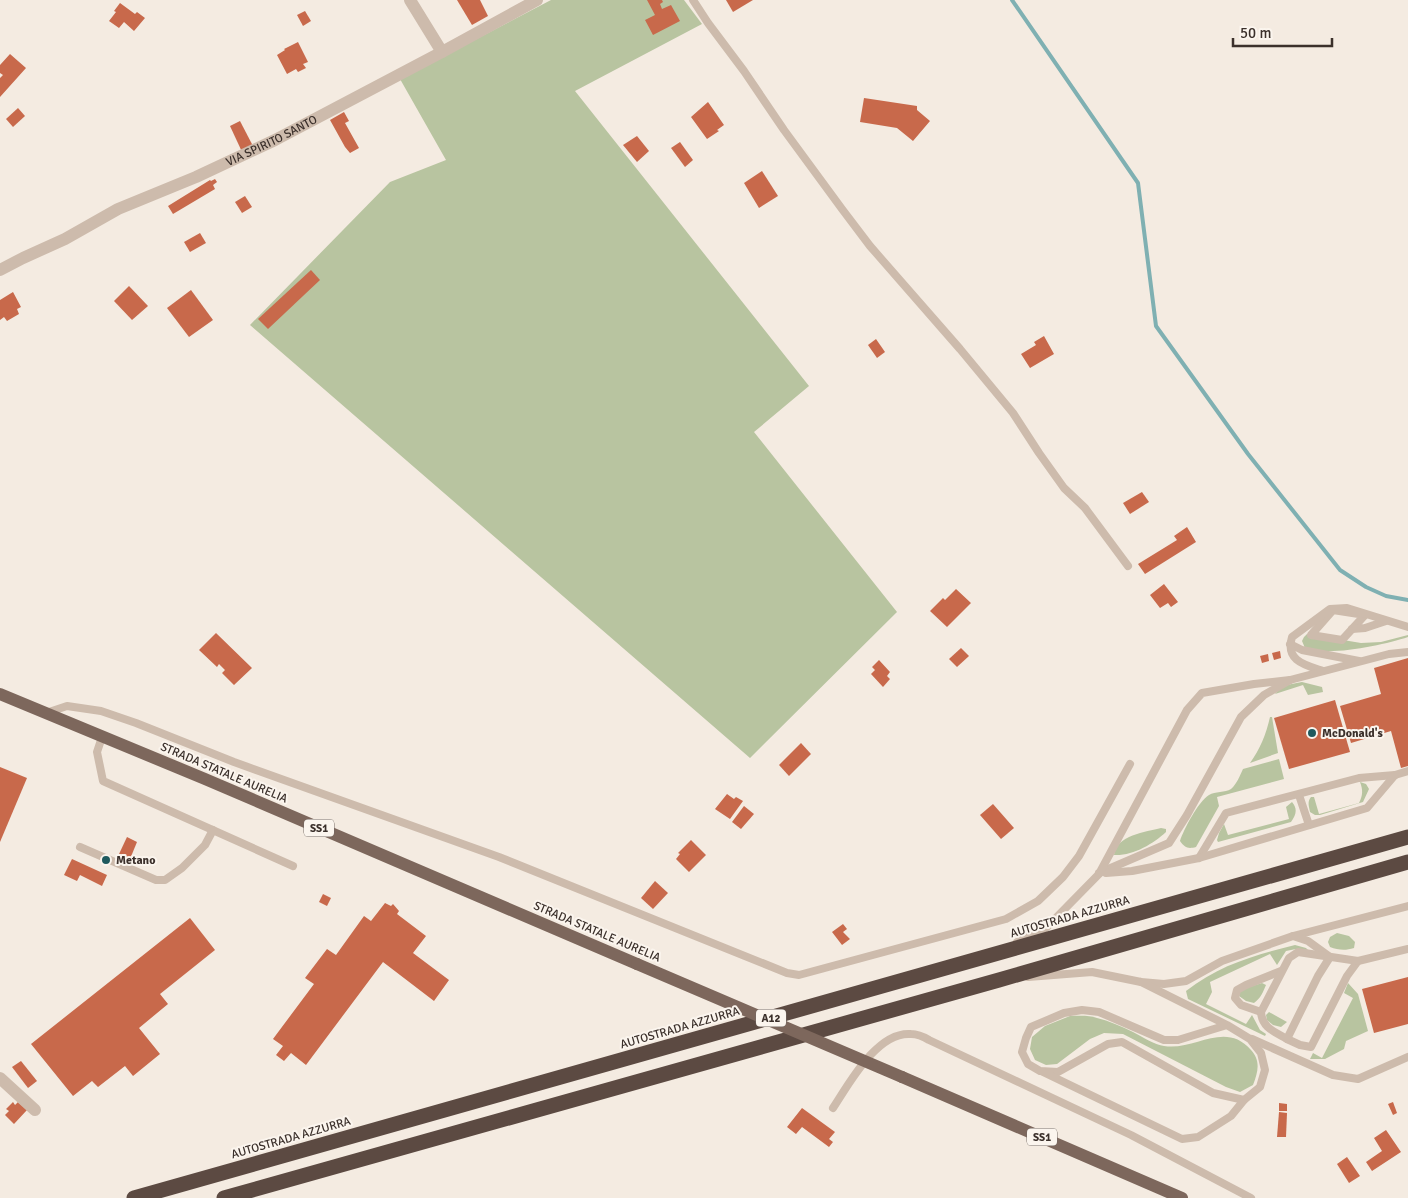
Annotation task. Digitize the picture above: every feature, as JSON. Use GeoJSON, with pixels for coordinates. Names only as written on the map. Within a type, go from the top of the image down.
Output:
{"type":"FeatureCollection","features":[{"type":"Feature","properties":{"kind":"highway","name":"AUTOSTRADA AZZURRA"},"geometry":{"type":"LineString","coordinates":[[134,1198],[1408,836]]}},
{"type":"Feature","properties":{"kind":"highway","name":"A12"},"geometry":{"type":"LineString","coordinates":[[224,1198],[999,980],[1408,862]]}},
{"type":"Feature","properties":{"kind":"main road","name":"STRADA STATALE AURELIA"},"geometry":{"type":"LineString","coordinates":[[0,694],[1182,1198]]}},
{"type":"Feature","properties":{"kind":"street"},"geometry":{"type":"LineString","coordinates":[[410,0],[442,52]]}},
{"type":"Feature","properties":{"kind":"street","name":"VIA SPIRITO SANTO"},"geometry":{"type":"LineString","coordinates":[[0,270],[65,239],[118,209],[196,178],[275,140],[538,0]]}},
{"type":"Feature","properties":{"kind":"street"},"geometry":{"type":"LineString","coordinates":[[0,1078],[35,1110]]}},
{"type":"Feature","properties":{"kind":"lane"},"geometry":{"type":"LineString","coordinates":[[693,0],[784,130],[870,246],[960,348],[1013,413],[1064,488],[1085,508],[1128,566]]}},
{"type":"Feature","properties":{"kind":"lane"},"geometry":{"type":"LineString","coordinates":[[1325,672],[1300,664],[1291,652],[1290,644],[1292,637],[1330,609],[1348,608],[1408,628]]}},
{"type":"Feature","properties":{"kind":"lane"},"geometry":{"type":"LineString","coordinates":[[1352,629],[1365,615],[1333,610],[1311,635],[1342,640],[1352,629],[1365,628],[1386,621]]}},
{"type":"Feature","properties":{"kind":"lane"},"geometry":{"type":"LineString","coordinates":[[1290,644],[1302,650],[1361,661]]}},
{"type":"Feature","properties":{"kind":"lane"},"geometry":{"type":"LineString","coordinates":[[982,958],[1046,928],[1098,874],[1187,710],[1202,693],[1290,680],[1389,654],[1408,652]]}},
{"type":"Feature","properties":{"kind":"lane"},"geometry":{"type":"LineString","coordinates":[[1098,874],[1169,843],[1188,815],[1241,717],[1264,695],[1290,680]]}},
{"type":"Feature","properties":{"kind":"lane"},"geometry":{"type":"LineString","coordinates":[[46,713],[67,706],[101,711],[136,723],[234,762],[499,857],[787,973],[799,975],[1006,919],[1038,901],[1062,877],[1079,856],[1130,764]]}},
{"type":"Feature","properties":{"kind":"lane"},"geometry":{"type":"LineString","coordinates":[[102,737],[97,752],[103,782],[293,866]]}},
{"type":"Feature","properties":{"kind":"lane"},"geometry":{"type":"LineString","coordinates":[[1199,858],[1226,814],[1359,778],[1395,775],[1408,771]]}},
{"type":"Feature","properties":{"kind":"lane"},"geometry":{"type":"LineString","coordinates":[[1098,874],[1132,871],[1199,858],[1367,808],[1395,775]]}},
{"type":"Feature","properties":{"kind":"lane"},"geometry":{"type":"LineString","coordinates":[[1299,794],[1309,824]]}},
{"type":"Feature","properties":{"kind":"lane"},"geometry":{"type":"LineString","coordinates":[[80,847],[156,880],[165,880],[182,868],[205,845],[214,830]]}},
{"type":"Feature","properties":{"kind":"lane"},"geometry":{"type":"LineString","coordinates":[[999,980],[1092,972],[1141,982],[1164,984],[1186,981],[1222,961],[1293,936],[1408,906]]}},
{"type":"Feature","properties":{"kind":"lane"},"geometry":{"type":"LineString","coordinates":[[1293,936],[1308,941],[1330,957]]}},
{"type":"Feature","properties":{"kind":"lane"},"geometry":{"type":"LineString","coordinates":[[1358,961],[1347,976],[1311,1047],[1300,1045],[1269,1029],[1262,1019],[1261,1012],[1281,971],[1289,958],[1298,952],[1358,961],[1408,949]]}},
{"type":"Feature","properties":{"kind":"lane"},"geometry":{"type":"LineString","coordinates":[[1287,1039],[1318,976],[1330,957]]}},
{"type":"Feature","properties":{"kind":"lane"},"geometry":{"type":"LineString","coordinates":[[1261,1012],[1241,1005],[1235,998],[1237,990],[1281,971]]}},
{"type":"Feature","properties":{"kind":"lane"},"geometry":{"type":"LineString","coordinates":[[1141,982],[1227,1025],[1250,1039],[1333,1076],[1358,1079],[1408,1057]]}},
{"type":"Feature","properties":{"kind":"lane"},"geometry":{"type":"LineString","coordinates":[[1227,1025],[1178,1040],[1164,1040],[1099,1012],[1082,1010],[1064,1013],[1031,1027],[1022,1052],[1028,1064],[1040,1071],[1182,1139],[1198,1138],[1231,1116],[1244,1100],[1260,1087],[1265,1070],[1261,1053],[1250,1039]]}},
{"type":"Feature","properties":{"kind":"lane"},"geometry":{"type":"LineString","coordinates":[[833,1108],[880,1045],[896,1036],[913,1034],[1131,1135],[1251,1198]]}},
{"type":"Feature","properties":{"kind":"lane"},"geometry":{"type":"LineString","coordinates":[[1040,1071],[1058,1072],[1108,1044],[1122,1042],[1212,1093],[1244,1100]]}},
{"type":"Feature","properties":{"kind":"green space"},"geometry":{"type":"Polygon","coordinates":[[[551,0],[684,0],[702,24],[575,91],[809,386],[754,432],[897,612],[750,758],[250,325],[390,182],[446,160],[400,79],[551,0]]]}},
{"type":"Feature","properties":{"kind":"green space"},"geometry":{"type":"Polygon","coordinates":[[[1307,634],[1361,643],[1381,642],[1408,635],[1408,637],[1356,649],[1328,651],[1305,648],[1302,641],[1307,634]]]}},
{"type":"Feature","properties":{"kind":"green space"},"geometry":{"type":"Polygon","coordinates":[[[1302,682],[1322,687],[1323,692],[1308,695],[1303,685],[1275,694],[1290,684],[1302,682]]]}},
{"type":"Feature","properties":{"kind":"green space"},"geometry":{"type":"Polygon","coordinates":[[[1270,717],[1272,717],[1278,753],[1250,763],[1262,742],[1270,717]]]}},
{"type":"Feature","properties":{"kind":"green space"},"geometry":{"type":"Polygon","coordinates":[[[1279,759],[1284,779],[1217,797],[1219,806],[1196,847],[1185,847],[1180,841],[1196,809],[1205,798],[1211,794],[1231,789],[1237,782],[1243,769],[1279,759]]]}},
{"type":"Feature","properties":{"kind":"green space"},"geometry":{"type":"Polygon","coordinates":[[[1360,782],[1366,784],[1369,789],[1363,802],[1320,815],[1310,812],[1309,802],[1311,797],[1314,797],[1319,814],[1359,803],[1362,792],[1360,782]]]}},
{"type":"Feature","properties":{"kind":"green space"},"geometry":{"type":"Polygon","coordinates":[[[1292,802],[1296,812],[1291,822],[1218,842],[1219,833],[1224,824],[1228,835],[1289,819],[1286,807],[1292,802]]]}},
{"type":"Feature","properties":{"kind":"green space"},"geometry":{"type":"Polygon","coordinates":[[[1161,828],[1166,829],[1166,832],[1149,845],[1128,854],[1114,855],[1116,848],[1126,839],[1140,833],[1161,828]]]}},
{"type":"Feature","properties":{"kind":"green space"},"geometry":{"type":"Polygon","coordinates":[[[1337,933],[1349,936],[1355,942],[1354,948],[1342,950],[1330,947],[1328,942],[1330,937],[1337,933]]]}},
{"type":"Feature","properties":{"kind":"green space"},"geometry":{"type":"Polygon","coordinates":[[[1295,945],[1308,950],[1296,949],[1286,951],[1277,965],[1270,954],[1210,982],[1212,992],[1206,1004],[1246,1024],[1252,1015],[1260,1030],[1266,1034],[1265,1036],[1188,999],[1186,991],[1211,974],[1252,957],[1295,945]]]}},
{"type":"Feature","properties":{"kind":"green space"},"geometry":{"type":"Polygon","coordinates":[[[1262,983],[1266,985],[1260,997],[1254,1003],[1246,1001],[1239,996],[1243,989],[1262,983]]]}},
{"type":"Feature","properties":{"kind":"green space"},"geometry":{"type":"Polygon","coordinates":[[[1348,983],[1358,994],[1368,1031],[1346,1041],[1344,1049],[1325,1059],[1310,1059],[1313,1053],[1322,1058],[1353,998],[1344,993],[1348,983]]]}},
{"type":"Feature","properties":{"kind":"green space"},"geometry":{"type":"Polygon","coordinates":[[[1269,1012],[1287,1022],[1281,1027],[1273,1025],[1267,1020],[1266,1015],[1269,1012]]]}},
{"type":"Feature","properties":{"kind":"green space"},"geometry":{"type":"Polygon","coordinates":[[[1070,1016],[1091,1016],[1164,1046],[1187,1045],[1220,1037],[1231,1037],[1241,1041],[1254,1054],[1258,1067],[1255,1080],[1253,1085],[1240,1092],[1226,1087],[1123,1034],[1104,1033],[1090,1039],[1057,1064],[1046,1065],[1035,1060],[1030,1049],[1032,1037],[1045,1026],[1070,1016]]]}},
{"type":"Feature","properties":{"kind":"building"},"geometry":{"type":"Polygon","coordinates":[[[457,0],[480,0],[488,16],[472,25],[457,0]]]}},
{"type":"Feature","properties":{"kind":"building"},"geometry":{"type":"Polygon","coordinates":[[[647,0],[662,0],[663,2],[660,4],[662,9],[671,5],[680,21],[653,35],[645,20],[655,15],[647,0]]]}},
{"type":"Feature","properties":{"kind":"building"},"geometry":{"type":"Polygon","coordinates":[[[726,0],[753,0],[733,12],[726,0]]]}},
{"type":"Feature","properties":{"kind":"building"},"geometry":{"type":"Polygon","coordinates":[[[120,3],[135,14],[137,12],[145,18],[134,31],[124,22],[119,28],[109,21],[120,3]]]}},
{"type":"Feature","properties":{"kind":"building"},"geometry":{"type":"Polygon","coordinates":[[[305,11],[311,21],[303,26],[297,15],[305,11]]]}},
{"type":"Feature","properties":{"kind":"building"},"geometry":{"type":"Polygon","coordinates":[[[298,42],[308,62],[303,64],[306,68],[298,72],[296,69],[287,74],[277,55],[298,42]]]}},
{"type":"Feature","properties":{"kind":"building"},"geometry":{"type":"Polygon","coordinates":[[[10,54],[26,68],[0,97],[0,78],[3,75],[0,73],[0,65],[10,54]]]}},
{"type":"Feature","properties":{"kind":"building"},"geometry":{"type":"Polygon","coordinates":[[[864,98],[917,106],[917,110],[930,121],[913,141],[897,128],[860,122],[864,98]]]}},
{"type":"Feature","properties":{"kind":"building"},"geometry":{"type":"Polygon","coordinates":[[[708,102],[724,125],[707,139],[691,117],[708,102]]]}},
{"type":"Feature","properties":{"kind":"building"},"geometry":{"type":"Polygon","coordinates":[[[18,108],[25,116],[13,127],[6,119],[18,108]]]}},
{"type":"Feature","properties":{"kind":"building"},"geometry":{"type":"Polygon","coordinates":[[[344,112],[349,121],[345,123],[359,148],[350,153],[330,120],[344,112]]]}},
{"type":"Feature","properties":{"kind":"building"},"geometry":{"type":"Polygon","coordinates":[[[240,121],[254,148],[243,154],[230,126],[240,121]]]}},
{"type":"Feature","properties":{"kind":"building"},"geometry":{"type":"Polygon","coordinates":[[[637,136],[649,151],[637,162],[623,145],[637,136]]]}},
{"type":"Feature","properties":{"kind":"building"},"geometry":{"type":"Polygon","coordinates":[[[680,142],[693,160],[685,167],[671,148],[680,142]]]}},
{"type":"Feature","properties":{"kind":"building"},"geometry":{"type":"Polygon","coordinates":[[[762,171],[778,196],[759,208],[744,183],[762,171]]]}},
{"type":"Feature","properties":{"kind":"building"},"geometry":{"type":"Polygon","coordinates":[[[215,179],[217,182],[213,185],[215,189],[173,214],[168,206],[210,180],[215,179]]]}},
{"type":"Feature","properties":{"kind":"building"},"geometry":{"type":"Polygon","coordinates":[[[245,196],[252,207],[242,213],[235,202],[245,196]]]}},
{"type":"Feature","properties":{"kind":"building"},"geometry":{"type":"Polygon","coordinates":[[[200,233],[206,243],[190,252],[184,242],[200,233]]]}},
{"type":"Feature","properties":{"kind":"building"},"geometry":{"type":"Polygon","coordinates":[[[311,270],[320,280],[268,329],[258,319],[311,270]]]}},
{"type":"Feature","properties":{"kind":"building"},"geometry":{"type":"Polygon","coordinates":[[[129,286],[148,306],[132,320],[114,301],[129,286]]]}},
{"type":"Feature","properties":{"kind":"building"},"geometry":{"type":"Polygon","coordinates":[[[191,290],[213,320],[189,337],[167,308],[191,290]]]}},
{"type":"Feature","properties":{"kind":"building"},"geometry":{"type":"Polygon","coordinates":[[[13,292],[21,307],[17,309],[19,314],[7,321],[4,317],[0,320],[0,300],[13,292]]]}},
{"type":"Feature","properties":{"kind":"building"},"geometry":{"type":"Polygon","coordinates":[[[1044,336],[1054,354],[1030,368],[1021,354],[1036,345],[1034,342],[1044,336]]]}},
{"type":"Feature","properties":{"kind":"building"},"geometry":{"type":"Polygon","coordinates":[[[876,339],[885,352],[877,358],[868,345],[876,339]]]}},
{"type":"Feature","properties":{"kind":"building"},"geometry":{"type":"Polygon","coordinates":[[[1142,492],[1149,502],[1130,514],[1123,503],[1142,492]]]}},
{"type":"Feature","properties":{"kind":"building"},"geometry":{"type":"Polygon","coordinates":[[[1187,527],[1196,542],[1145,574],[1138,564],[1177,540],[1174,536],[1187,527]]]}},
{"type":"Feature","properties":{"kind":"building"},"geometry":{"type":"Polygon","coordinates":[[[1164,584],[1178,602],[1171,607],[1168,603],[1160,608],[1150,595],[1164,584]]]}},
{"type":"Feature","properties":{"kind":"building"},"geometry":{"type":"Polygon","coordinates":[[[956,589],[971,603],[947,627],[930,611],[943,598],[945,600],[956,589]]]}},
{"type":"Feature","properties":{"kind":"building"},"geometry":{"type":"Polygon","coordinates":[[[216,633],[252,668],[234,685],[222,673],[225,670],[219,664],[217,667],[199,650],[216,633]]]}},
{"type":"Feature","properties":{"kind":"building"},"geometry":{"type":"Polygon","coordinates":[[[961,648],[969,656],[957,667],[949,659],[961,648]]]}},
{"type":"Feature","properties":{"kind":"building"},"geometry":{"type":"Polygon","coordinates":[[[1280,651],[1281,658],[1274,660],[1272,653],[1280,651]]]}},
{"type":"Feature","properties":{"kind":"building"},"geometry":{"type":"Polygon","coordinates":[[[1268,654],[1269,661],[1262,663],[1260,656],[1268,654]]]}},
{"type":"Feature","properties":{"kind":"building"},"geometry":{"type":"Polygon","coordinates":[[[1408,658],[1408,766],[1401,768],[1391,731],[1351,743],[1340,706],[1381,694],[1374,668],[1408,658]]]}},
{"type":"Feature","properties":{"kind":"building"},"geometry":{"type":"Polygon","coordinates":[[[879,660],[890,672],[887,676],[890,679],[883,687],[871,674],[875,670],[872,667],[879,660]]]}},
{"type":"Feature","properties":{"kind":"building"},"geometry":{"type":"Polygon","coordinates":[[[1335,700],[1350,752],[1289,769],[1274,718],[1335,700]]]}},
{"type":"Feature","properties":{"kind":"building"},"geometry":{"type":"Polygon","coordinates":[[[801,743],[811,754],[789,776],[779,765],[801,743]]]}},
{"type":"Feature","properties":{"kind":"building"},"geometry":{"type":"Polygon","coordinates":[[[0,767],[27,778],[0,842],[0,767]]]}},
{"type":"Feature","properties":{"kind":"building"},"geometry":{"type":"Polygon","coordinates":[[[727,794],[734,799],[736,797],[743,801],[730,819],[715,809],[727,794]]]}},
{"type":"Feature","properties":{"kind":"building"},"geometry":{"type":"Polygon","coordinates":[[[993,804],[1014,828],[1001,839],[980,815],[993,804]]]}},
{"type":"Feature","properties":{"kind":"building"},"geometry":{"type":"Polygon","coordinates":[[[744,806],[754,814],[741,829],[732,822],[744,806]]]}},
{"type":"Feature","properties":{"kind":"building"},"geometry":{"type":"Polygon","coordinates":[[[127,837],[137,842],[130,859],[119,854],[127,837]]]}},
{"type":"Feature","properties":{"kind":"building"},"geometry":{"type":"Polygon","coordinates":[[[691,840],[706,855],[689,872],[676,859],[680,854],[678,853],[691,840]]]}},
{"type":"Feature","properties":{"kind":"building"},"geometry":{"type":"Polygon","coordinates":[[[72,859],[107,875],[102,886],[80,875],[77,881],[64,875],[72,859]]]}},
{"type":"Feature","properties":{"kind":"building"},"geometry":{"type":"Polygon","coordinates":[[[655,881],[668,893],[653,909],[641,898],[655,881]]]}},
{"type":"Feature","properties":{"kind":"building"},"geometry":{"type":"Polygon","coordinates":[[[323,894],[331,898],[327,906],[319,902],[323,894]]]}},
{"type":"Feature","properties":{"kind":"building"},"geometry":{"type":"Polygon","coordinates":[[[385,903],[391,906],[393,904],[399,911],[397,914],[426,936],[413,953],[449,980],[434,1001],[383,962],[306,1065],[291,1053],[284,1061],[276,1055],[283,1046],[273,1039],[314,984],[305,978],[327,949],[336,955],[364,916],[371,921],[385,903]]]}},
{"type":"Feature","properties":{"kind":"building"},"geometry":{"type":"Polygon","coordinates":[[[190,918],[215,950],[160,994],[168,1004],[139,1028],[160,1054],[133,1076],[125,1066],[98,1087],[92,1081],[73,1096],[31,1044],[190,918]]]}},
{"type":"Feature","properties":{"kind":"building"},"geometry":{"type":"Polygon","coordinates":[[[843,924],[847,929],[843,932],[850,939],[842,945],[832,932],[843,924]]]}},
{"type":"Feature","properties":{"kind":"building"},"geometry":{"type":"Polygon","coordinates":[[[1408,977],[1408,1024],[1374,1033],[1362,989],[1408,977]]]}},
{"type":"Feature","properties":{"kind":"building"},"geometry":{"type":"Polygon","coordinates":[[[21,1061],[37,1081],[28,1088],[12,1067],[21,1061]]]}},
{"type":"Feature","properties":{"kind":"building"},"geometry":{"type":"Polygon","coordinates":[[[13,1102],[15,1105],[18,1102],[27,1110],[14,1124],[5,1115],[9,1111],[6,1109],[13,1102]]]}},
{"type":"Feature","properties":{"kind":"building"},"geometry":{"type":"Polygon","coordinates":[[[1393,1102],[1397,1113],[1393,1115],[1388,1104],[1393,1102]]]}},
{"type":"Feature","properties":{"kind":"building"},"geometry":{"type":"Polygon","coordinates":[[[1279,1103],[1287,1104],[1287,1111],[1279,1111],[1279,1103]]]}},
{"type":"Feature","properties":{"kind":"building"},"geometry":{"type":"Polygon","coordinates":[[[802,1108],[835,1132],[829,1139],[833,1142],[829,1147],[802,1127],[796,1134],[787,1127],[802,1108]]]}},
{"type":"Feature","properties":{"kind":"building"},"geometry":{"type":"Polygon","coordinates":[[[1279,1112],[1287,1113],[1286,1137],[1277,1137],[1279,1112]]]}},
{"type":"Feature","properties":{"kind":"building"},"geometry":{"type":"Polygon","coordinates":[[[1386,1130],[1401,1152],[1372,1171],[1366,1162],[1382,1151],[1374,1138],[1386,1130]]]}},
{"type":"Feature","properties":{"kind":"building"},"geometry":{"type":"Polygon","coordinates":[[[1347,1157],[1360,1176],[1349,1183],[1337,1164],[1347,1157]]]}},
{"type":"Feature","properties":{"kind":"waterway"},"geometry":{"type":"LineString","coordinates":[[1012,0],[1138,183],[1156,326],[1248,454],[1340,570],[1366,587],[1386,596],[1408,600]]}},
{"type":"Feature","properties":{"kind":"place","name":"McDonald's"},"geometry":{"type":"Point","coordinates":[1312,733]}},
{"type":"Feature","properties":{"kind":"place","name":"Metano"},"geometry":{"type":"Point","coordinates":[106,860]}}]}
